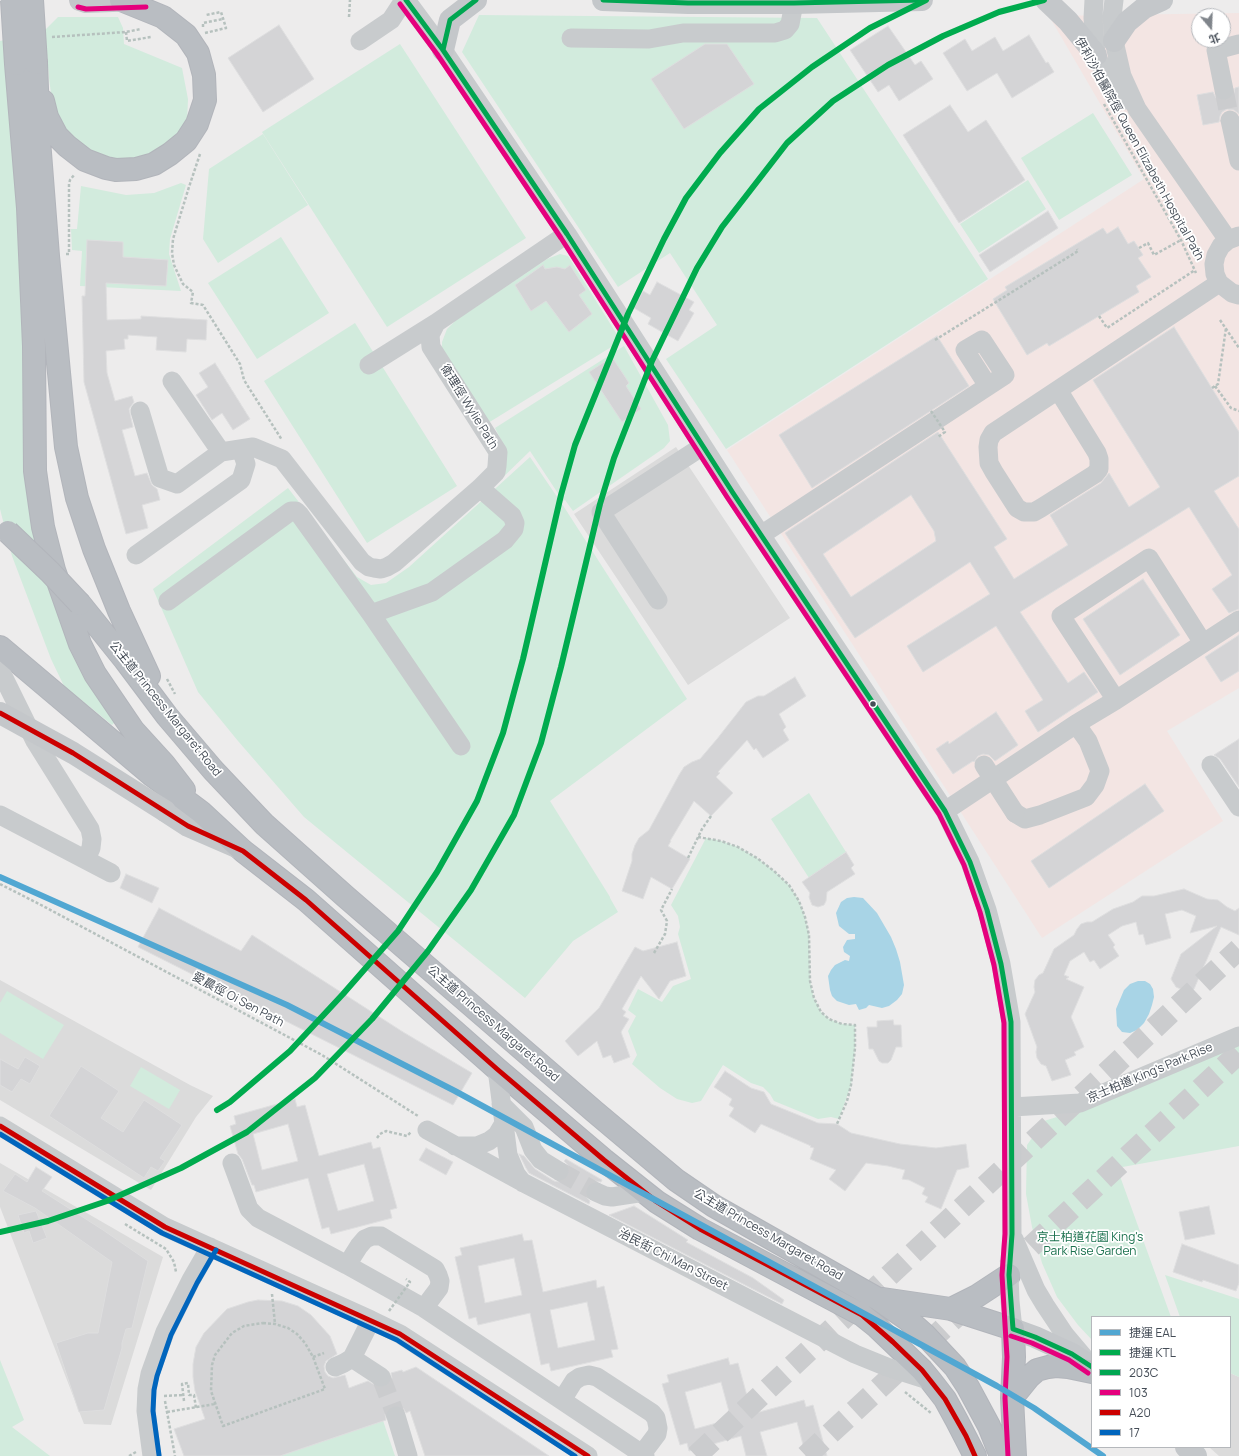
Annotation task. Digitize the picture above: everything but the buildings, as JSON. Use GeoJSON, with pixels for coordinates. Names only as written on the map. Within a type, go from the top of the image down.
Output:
{"type":"FeatureCollection","features":[{"type":"Feature","properties":{"kind":"highway"},"geometry":{"type":"LineString","coordinates":[[12,0],[26,64],[39,140],[62,412],[66,447],[72,477],[94,549],[106,581],[173,708]]}},
{"type":"Feature","properties":{"kind":"highway"},"geometry":{"type":"LineString","coordinates":[[32,0],[26,64],[28,208],[34,346],[35,471],[43,527],[54,570],[80,644],[95,674],[133,730],[164,764],[201,812]]}},
{"type":"Feature","properties":{"kind":"highway"},"geometry":{"type":"LineString","coordinates":[[26,64],[47,117],[57,136],[75,153],[95,164],[116,170],[136,169],[154,164],[170,154],[186,142],[197,124],[205,100],[204,75],[198,53],[186,35],[163,17],[120,0]]}},
{"type":"Feature","properties":{"kind":"highway","name":"公主道 Princess Margaret Road"},"geometry":{"type":"LineString","coordinates":[[3,527],[50,572],[80,604],[125,660],[173,708],[213,770],[264,824],[620,1134],[676,1180],[714,1206],[878,1299],[907,1319],[926,1335],[955,1367],[979,1406],[1001,1456]]}},
{"type":"Feature","properties":{"kind":"highway","name":"公主道 Princess Margaret Road"},"geometry":{"type":"LineString","coordinates":[[0,647],[154,776],[201,812],[244,851],[306,900],[497,1069],[604,1160],[657,1202],[700,1229],[862,1315],[894,1342],[932,1381],[958,1421],[974,1456]]}},
{"type":"Feature","properties":{"kind":"highway"},"geometry":{"type":"LineString","coordinates":[[951,1309],[977,1296],[1010,1275]]}},
{"type":"Feature","properties":{"kind":"highway"},"geometry":{"type":"LineString","coordinates":[[878,1299],[951,1309],[1012,1329],[1014,1357],[1012,1398],[1015,1456]]}},
{"type":"Feature","properties":{"kind":"highway"},"geometry":{"type":"LineString","coordinates":[[1012,1398],[1029,1377],[1037,1370],[1056,1366],[1091,1372]]}},
{"type":"Feature","properties":{"kind":"main road"},"geometry":{"type":"LineString","coordinates":[[80,0],[86,2],[146,0]]}},
{"type":"Feature","properties":{"kind":"main road"},"geometry":{"type":"LineString","coordinates":[[443,50],[450,20],[476,0]]}},
{"type":"Feature","properties":{"kind":"main road"},"geometry":{"type":"LineString","coordinates":[[603,0],[688,3],[794,3],[922,0]]}},
{"type":"Feature","properties":{"kind":"main road"},"geometry":{"type":"LineString","coordinates":[[1046,0],[1068,21],[1096,55]]}},
{"type":"Feature","properties":{"kind":"main road"},"geometry":{"type":"LineString","coordinates":[[1114,41],[1127,22],[1144,8],[1162,0]]}},
{"type":"Feature","properties":{"kind":"main road"},"geometry":{"type":"LineString","coordinates":[[0,713],[73,753],[188,826],[244,851]]}},
{"type":"Feature","properties":{"kind":"main road"},"geometry":{"type":"LineString","coordinates":[[1012,1329],[1035,1337],[1072,1354],[1091,1366]]}},
{"type":"Feature","properties":{"kind":"main road"},"geometry":{"type":"LineString","coordinates":[[1187,1448],[1196,1456]]}},
{"type":"Feature","properties":{"kind":"street"},"geometry":{"type":"LineString","coordinates":[[360,41],[391,20],[405,0],[443,50],[567,234],[761,535],[945,812],[972,869],[987,910],[1002,964],[1011,1022],[1012,1234],[1010,1301],[1012,1329]]}},
{"type":"Feature","properties":{"kind":"street"},"geometry":{"type":"LineString","coordinates":[[1094,0],[1093,18],[1096,55],[1108,79],[1120,94],[1137,109],[1234,238],[1221,246],[1216,255],[1214,264],[1215,274],[1219,283],[1232,293],[1239,295]]}},
{"type":"Feature","properties":{"kind":"street"},"geometry":{"type":"LineString","coordinates":[[1114,0],[1112,17],[1114,41],[1122,76],[1137,109]]}},
{"type":"Feature","properties":{"kind":"street"},"geometry":{"type":"LineString","coordinates":[[571,38],[649,40],[683,32],[775,33],[784,30],[790,24],[794,3]]}},
{"type":"Feature","properties":{"kind":"street"},"geometry":{"type":"LineString","coordinates":[[1224,90],[1216,50],[1239,44]]}},
{"type":"Feature","properties":{"kind":"street"},"geometry":{"type":"LineString","coordinates":[[1230,120],[1239,160]]}},
{"type":"Feature","properties":{"kind":"street"},"geometry":{"type":"LineString","coordinates":[[369,365],[436,323],[567,234]]}},
{"type":"Feature","properties":{"kind":"street"},"geometry":{"type":"LineString","coordinates":[[1059,390],[1097,453],[1099,459],[1099,469],[1095,474],[1041,508],[1034,512],[1024,512],[1017,508],[992,467],[988,455],[989,440],[993,433],[1219,283]]}},
{"type":"Feature","properties":{"kind":"street","name":"衛理徑 Wylie Path"},"geometry":{"type":"LineString","coordinates":[[241,449],[253,447],[282,459],[362,562],[369,567],[381,569],[394,562],[480,488],[496,472],[498,452],[431,347],[430,335],[436,323]]}},
{"type":"Feature","properties":{"kind":"street"},"geometry":{"type":"LineString","coordinates":[[172,382],[221,452]]}},
{"type":"Feature","properties":{"kind":"street"},"geometry":{"type":"LineString","coordinates":[[761,535],[988,386]]}},
{"type":"Feature","properties":{"kind":"street"},"geometry":{"type":"LineString","coordinates":[[136,555],[241,480],[246,464],[241,449],[221,452],[177,484],[160,478],[140,411]]}},
{"type":"Feature","properties":{"kind":"street"},"geometry":{"type":"LineString","coordinates":[[658,600],[601,512],[703,446]]}},
{"type":"Feature","properties":{"kind":"street"},"geometry":{"type":"LineString","coordinates":[[371,614],[432,592],[510,535],[514,529],[515,523],[512,516],[480,488]]}},
{"type":"Feature","properties":{"kind":"street"},"geometry":{"type":"LineString","coordinates":[[168,601],[291,511],[296,511],[371,614],[462,746]]}},
{"type":"Feature","properties":{"kind":"street"},"geometry":{"type":"LineString","coordinates":[[1116,700],[1061,616],[1149,558],[1203,643]]}},
{"type":"Feature","properties":{"kind":"street"},"geometry":{"type":"LineString","coordinates":[[945,812],[1076,724],[1116,700],[1239,620]]}},
{"type":"Feature","properties":{"kind":"street"},"geometry":{"type":"LineString","coordinates":[[0,670],[35,741],[64,785],[90,829],[92,839],[91,848],[86,860]]}},
{"type":"Feature","properties":{"kind":"street"},"geometry":{"type":"LineString","coordinates":[[984,765],[1015,813],[1025,819],[1040,815],[1086,797],[1095,785],[1100,771],[1088,741],[1076,724]]}},
{"type":"Feature","properties":{"kind":"street"},"geometry":{"type":"LineString","coordinates":[[1211,765],[1239,807]]}},
{"type":"Feature","properties":{"kind":"street"},"geometry":{"type":"LineString","coordinates":[[0,815],[111,873]]}},
{"type":"Feature","properties":{"kind":"street","name":"京士柏道 King's Park Rise"},"geometry":{"type":"LineString","coordinates":[[1012,1107],[1080,1103],[1239,1036]]}},
{"type":"Feature","properties":{"kind":"street","name":"治民街 Chi Man Street"},"geometry":{"type":"LineString","coordinates":[[497,1069],[508,1155],[516,1174],[524,1183],[855,1354],[887,1367],[932,1381]]}},
{"type":"Feature","properties":{"kind":"street"},"geometry":{"type":"LineString","coordinates":[[501,1104],[524,1127],[533,1150],[541,1160],[559,1171]]}},
{"type":"Feature","properties":{"kind":"street"},"geometry":{"type":"LineString","coordinates":[[456,1146],[477,1146],[489,1141],[497,1135],[503,1125]]}},
{"type":"Feature","properties":{"kind":"street"},"geometry":{"type":"LineString","coordinates":[[0,1126],[165,1227],[400,1334],[588,1456]]}},
{"type":"Feature","properties":{"kind":"street"},"geometry":{"type":"LineString","coordinates":[[420,1126],[524,1183]]}},
{"type":"Feature","properties":{"kind":"street"},"geometry":{"type":"LineString","coordinates":[[232,1163],[249,1209],[258,1218],[424,1308],[644,1455],[658,1428],[656,1418],[652,1413],[597,1377],[589,1375],[580,1376],[574,1381],[562,1400]]}},
{"type":"Feature","properties":{"kind":"street"},"geometry":{"type":"LineString","coordinates":[[595,1219],[590,1208],[598,1193],[612,1197],[645,1192]]}},
{"type":"Feature","properties":{"kind":"street"},"geometry":{"type":"LineString","coordinates":[[1012,1234],[1036,1290],[1065,1335],[1091,1366]]}},
{"type":"Feature","properties":{"kind":"street"},"geometry":{"type":"LineString","coordinates":[[347,1265],[364,1239],[372,1236],[381,1236],[435,1269],[440,1281],[439,1288],[424,1308]]}},
{"type":"Feature","properties":{"kind":"street"},"geometry":{"type":"LineString","coordinates":[[146,1452],[147,1389],[150,1374],[165,1332],[190,1280],[210,1247]]}},
{"type":"Feature","properties":{"kind":"street"},"geometry":{"type":"LineString","coordinates":[[331,1360],[344,1363],[352,1358],[371,1320]]}},
{"type":"Feature","properties":{"kind":"street"},"geometry":{"type":"LineString","coordinates":[[352,1358],[381,1377]]}},
{"type":"Feature","properties":{"kind":"street"},"geometry":{"type":"LineString","coordinates":[[396,1416],[408,1456]]}},
{"type":"Feature","properties":{"kind":"path"},"geometry":{"type":"LineString","coordinates":[[349,17],[350,0]]}},
{"type":"Feature","properties":{"kind":"path"},"geometry":{"type":"LineString","coordinates":[[206,14],[221,12],[226,28],[212,31]]}},
{"type":"Feature","properties":{"kind":"path"},"geometry":{"type":"LineString","coordinates":[[203,23],[223,19]]}},
{"type":"Feature","properties":{"kind":"path"},"geometry":{"type":"LineString","coordinates":[[47,38],[126,32],[145,28]]}},
{"type":"Feature","properties":{"kind":"path"},"geometry":{"type":"LineString","coordinates":[[126,32],[127,41],[151,37]]}},
{"type":"Feature","properties":{"kind":"path","name":"伊利沙伯醫院徑 Queen Elizabeth Hospital Path"},"geometry":{"type":"LineString","coordinates":[[1101,98],[1181,240],[1198,277]]}},
{"type":"Feature","properties":{"kind":"path"},"geometry":{"type":"LineString","coordinates":[[197,165],[188,187],[173,239],[172,253],[174,265],[183,284],[193,292],[191,303],[203,305],[240,364],[244,380],[277,432]]}},
{"type":"Feature","properties":{"kind":"path"},"geometry":{"type":"LineString","coordinates":[[48,256],[69,254],[69,184],[73,176],[79,173]]}},
{"type":"Feature","properties":{"kind":"path"},"geometry":{"type":"LineString","coordinates":[[1139,248],[1148,243],[1154,255],[1181,240]]}},
{"type":"Feature","properties":{"kind":"path"},"geometry":{"type":"LineString","coordinates":[[935,340],[1078,251],[1077,249]]}},
{"type":"Feature","properties":{"kind":"path"},"geometry":{"type":"LineString","coordinates":[[1099,316],[1107,328],[1195,270]]}},
{"type":"Feature","properties":{"kind":"path"},"geometry":{"type":"LineString","coordinates":[[1220,320],[1239,348]]}},
{"type":"Feature","properties":{"kind":"path"},"geometry":{"type":"LineString","coordinates":[[1226,328],[1218,384],[1213,387],[1231,408],[1239,411]]}},
{"type":"Feature","properties":{"kind":"path"},"geometry":{"type":"LineString","coordinates":[[931,411],[945,432],[938,437]]}},
{"type":"Feature","properties":{"kind":"path","name":"公主道 Princess Margaret Road"},"geometry":{"type":"LineString","coordinates":[[165,673],[173,708]]}},
{"type":"Feature","properties":{"kind":"path"},"geometry":{"type":"LineString","coordinates":[[688,858],[698,837],[711,816]]}},
{"type":"Feature","properties":{"kind":"path"},"geometry":{"type":"LineString","coordinates":[[698,837],[721,841],[738,847],[757,858],[789,885],[799,901],[805,917],[809,935],[810,981],[814,998],[821,1012],[829,1019],[842,1024],[855,1025],[855,1048],[851,1085],[837,1124]]}},
{"type":"Feature","properties":{"kind":"path","name":"愛晨徑 Oi Sen Path"},"geometry":{"type":"LineString","coordinates":[[0,884],[322,1055],[420,1126]]}},
{"type":"Feature","properties":{"kind":"path"},"geometry":{"type":"LineString","coordinates":[[654,953],[665,934],[667,921],[661,910],[672,889]]}},
{"type":"Feature","properties":{"kind":"path"},"geometry":{"type":"LineString","coordinates":[[377,1138],[380,1134],[386,1131],[407,1136],[420,1126]]}},
{"type":"Feature","properties":{"kind":"path"},"geometry":{"type":"LineString","coordinates":[[121,1222],[166,1249],[174,1262],[176,1271],[173,1278]]}},
{"type":"Feature","properties":{"kind":"path"},"geometry":{"type":"LineString","coordinates":[[389,1311],[410,1282],[406,1279]]}},
{"type":"Feature","properties":{"kind":"path"},"geometry":{"type":"LineString","coordinates":[[272,1294],[275,1324]]}},
{"type":"Feature","properties":{"kind":"path"},"geometry":{"type":"LineString","coordinates":[[263,1323],[275,1324],[288,1328],[297,1334],[305,1343],[313,1357],[325,1390],[223,1426],[211,1391],[212,1365],[215,1355],[232,1333],[244,1326],[263,1323]]}},
{"type":"Feature","properties":{"kind":"path"},"geometry":{"type":"LineString","coordinates":[[313,1357],[331,1360]]}},
{"type":"Feature","properties":{"kind":"path"},"geometry":{"type":"LineString","coordinates":[[184,1401],[182,1384],[188,1383],[190,1395],[194,1395],[196,1408]]}},
{"type":"Feature","properties":{"kind":"path"},"geometry":{"type":"LineString","coordinates":[[174,1456],[164,1396],[183,1395]]}},
{"type":"Feature","properties":{"kind":"path"},"geometry":{"type":"LineString","coordinates":[[166,1412],[215,1404]]}},
{"type":"Feature","properties":{"kind":"path"},"geometry":{"type":"LineString","coordinates":[[129,1456],[146,1452]]}},
{"type":"Feature","properties":{"kind":"shaded area"},"geometry":{"type":"Polygon","coordinates":[[[1231,13],[1239,13],[1239,688],[1167,731],[1223,821],[1042,938],[727,450],[1144,179],[1049,16],[1191,14],[1191,48],[1231,48],[1231,13]]]}},
{"type":"Feature","properties":{"kind":"shaded area"},"geometry":{"type":"Polygon","coordinates":[[[676,447],[790,618],[688,685],[574,514],[676,447]]]}},
{"type":"Feature","properties":{"kind":"shaded area"},"geometry":{"type":"Polygon","coordinates":[[[0,980],[190,1085],[213,1096],[196,1117],[151,1190],[0,1100],[0,980]]]}},
{"type":"Feature","properties":{"kind":"shaded area"},"geometry":{"type":"Polygon","coordinates":[[[0,1163],[163,1257],[111,1425],[84,1424],[0,1207],[0,1163]]]}},
{"type":"Feature","properties":{"kind":"shaded area"},"geometry":{"type":"Polygon","coordinates":[[[1231,1373],[1239,1377],[1239,1456],[1219,1456],[1210,1448],[1231,1448],[1231,1373]]]}},
{"type":"Feature","properties":{"kind":"green space"},"geometry":{"type":"Polygon","coordinates":[[[479,15],[817,18],[988,279],[726,449],[666,359],[717,325],[670,253],[618,287],[462,52],[479,15]]]}},
{"type":"Feature","properties":{"kind":"green space"},"geometry":{"type":"Polygon","coordinates":[[[58,17],[118,17],[123,28],[124,44],[182,68],[188,99],[187,122],[172,142],[136,163],[89,159],[59,121],[52,101],[45,30],[58,17]]]}},
{"type":"Feature","properties":{"kind":"green space"},"geometry":{"type":"Polygon","coordinates":[[[5,40],[19,209],[23,304],[26,472],[116,721],[112,725],[64,686],[51,659],[12,556],[0,509],[0,41],[5,40]]]}},
{"type":"Feature","properties":{"kind":"green space"},"geometry":{"type":"Polygon","coordinates":[[[400,44],[526,238],[387,327],[262,132],[400,44]]]}},
{"type":"Feature","properties":{"kind":"green space"},"geometry":{"type":"Polygon","coordinates":[[[1093,113],[1132,175],[1059,220],[1021,158],[1093,113]]]}},
{"type":"Feature","properties":{"kind":"green space"},"geometry":{"type":"Polygon","coordinates":[[[263,134],[308,205],[218,263],[203,239],[209,169],[263,134]]]}},
{"type":"Feature","properties":{"kind":"green space"},"geometry":{"type":"Polygon","coordinates":[[[1028,180],[1046,209],[979,253],[960,224],[1028,180]]]}},
{"type":"Feature","properties":{"kind":"green space"},"geometry":{"type":"Polygon","coordinates":[[[181,183],[186,185],[170,239],[169,254],[181,291],[80,286],[82,251],[72,250],[71,229],[77,229],[81,186],[126,195],[154,193],[181,183]]]}},
{"type":"Feature","properties":{"kind":"green space"},"geometry":{"type":"Polygon","coordinates":[[[281,237],[329,313],[257,359],[208,283],[281,237]]]}},
{"type":"Feature","properties":{"kind":"green space"},"geometry":{"type":"Polygon","coordinates":[[[560,254],[568,256],[621,341],[488,423],[442,353],[442,342],[447,329],[456,320],[547,259],[560,254]]]}},
{"type":"Feature","properties":{"kind":"green space"},"geometry":{"type":"Polygon","coordinates":[[[355,323],[457,486],[367,543],[264,381],[355,323]]]}},
{"type":"Feature","properties":{"kind":"green space"},"geometry":{"type":"Polygon","coordinates":[[[624,346],[668,425],[670,441],[664,448],[573,511],[565,500],[563,501],[530,451],[495,485],[504,446],[495,428],[624,346]]]}},
{"type":"Feature","properties":{"kind":"green space"},"geometry":{"type":"Polygon","coordinates":[[[530,457],[566,510],[687,699],[550,801],[618,912],[573,941],[525,998],[304,817],[198,692],[153,589],[288,488],[357,577],[371,585],[386,583],[409,567],[530,457]]]}},
{"type":"Feature","properties":{"kind":"green space"},"geometry":{"type":"Polygon","coordinates":[[[809,793],[846,852],[809,878],[771,819],[809,793]]]}},
{"type":"Feature","properties":{"kind":"green space"},"geometry":{"type":"Polygon","coordinates":[[[706,838],[738,847],[757,858],[789,885],[799,901],[805,917],[809,935],[810,981],[814,998],[821,1012],[829,1019],[842,1024],[855,1025],[855,1048],[851,1085],[839,1119],[831,1117],[818,1119],[774,1101],[763,1087],[751,1083],[723,1065],[701,1101],[692,1103],[677,1099],[660,1088],[632,1064],[637,1055],[628,1031],[636,1016],[628,1010],[638,989],[662,1002],[673,986],[691,979],[678,934],[680,927],[678,916],[671,905],[706,838]]]}},
{"type":"Feature","properties":{"kind":"green space"},"geometry":{"type":"Polygon","coordinates":[[[7,991],[64,1025],[43,1059],[0,1033],[0,1003],[7,991]]]}},
{"type":"Feature","properties":{"kind":"green space","name":"京士柏道花園 King's Park Rise Garden"},"geometry":{"type":"Polygon","coordinates":[[[1239,1043],[1239,1146],[1117,1168],[1171,1316],[1091,1316],[1091,1339],[1078,1325],[1057,1297],[1042,1263],[1032,1227],[1026,1194],[1027,1145],[1044,1121],[1076,1111],[1239,1043]]]}},
{"type":"Feature","properties":{"kind":"green space"},"geometry":{"type":"Polygon","coordinates":[[[141,1067],[180,1090],[169,1109],[130,1086],[141,1067]]]}},
{"type":"Feature","properties":{"kind":"green space"},"geometry":{"type":"Polygon","coordinates":[[[1165,1275],[1239,1299],[1239,1377],[1231,1373],[1231,1316],[1180,1316],[1165,1275]]]}},
{"type":"Feature","properties":{"kind":"green space"},"geometry":{"type":"Polygon","coordinates":[[[0,1360],[24,1420],[12,1427],[50,1456],[0,1456],[0,1360]]]}},
{"type":"Feature","properties":{"kind":"green space"},"geometry":{"type":"Polygon","coordinates":[[[371,1385],[395,1456],[202,1456],[371,1385]]]}},
{"type":"Feature","properties":{"kind":"water"},"geometry":{"type":"Polygon","coordinates":[[[847,898],[863,898],[877,913],[896,949],[904,985],[902,994],[889,1006],[882,1008],[869,1005],[866,1008],[859,1010],[856,1004],[849,1005],[837,1001],[832,996],[830,990],[828,976],[835,965],[845,960],[849,961],[850,956],[844,952],[843,947],[847,940],[855,939],[855,934],[849,934],[839,926],[836,913],[841,902],[847,898]]]}},
{"type":"Feature","properties":{"kind":"water"},"geometry":{"type":"Polygon","coordinates":[[[1138,981],[1145,981],[1150,984],[1153,989],[1154,997],[1152,1005],[1144,1023],[1137,1030],[1130,1033],[1122,1032],[1117,1026],[1116,1009],[1124,990],[1130,984],[1138,981]]]}},
{"type":"Feature","properties":{"kind":"tunnel"},"geometry":{"type":"LineString","coordinates":[[1224,90],[1230,120]]}},
{"type":"Feature","properties":{"kind":"tunnel"},"geometry":{"type":"LineString","coordinates":[[696,1456],[1239,949]]}},
{"type":"Feature","properties":{"kind":"tunnel"},"geometry":{"type":"LineString","coordinates":[[1007,1269],[1239,1053]]}},
{"type":"Feature","properties":{"kind":"tunnel"},"geometry":{"type":"LineString","coordinates":[[559,1171],[596,1192]]}},
{"type":"Feature","properties":{"kind":"tunnel"},"geometry":{"type":"LineString","coordinates":[[806,1456],[973,1301]]}},
{"type":"Feature","properties":{"kind":"tunnel"},"geometry":{"type":"LineString","coordinates":[[381,1377],[396,1416]]}},
{"type":"Feature","properties":{"kind":"metro line","name":"KTL"},"geometry":{"type":"LineString","coordinates":[[217,1110],[230,1102],[290,1051],[343,994],[398,931],[437,872],[477,801],[503,733],[523,659],[561,495],[575,445],[628,314],[664,239],[686,198],[720,153],[759,109],[812,67],[870,28],[926,0]]}},
{"type":"Feature","properties":{"kind":"metro line","name":"KTL"},"geometry":{"type":"LineString","coordinates":[[0,1232],[48,1221],[107,1201],[181,1168],[247,1132],[315,1078],[372,1019],[428,951],[471,890],[514,815],[541,743],[561,667],[600,504],[614,458],[652,361],[697,268],[722,227],[787,143],[833,101],[888,65],[943,36],[999,12],[1044,0]]}},
{"type":"Feature","properties":{"kind":"metro line","name":"EAL"},"geometry":{"type":"LineString","coordinates":[[0,877],[287,1005],[455,1091],[997,1386],[1034,1408],[1091,1448]]}},
{"type":"Feature","properties":{"kind":"metro line","name":"EAL"},"geometry":{"type":"LineString","coordinates":[[1092,1448],[1103,1456]]}},
{"type":"Feature","properties":{"kind":"transit line","name":"203C"},"geometry":{"type":"LineString","coordinates":[[406,0],[443,50],[567,234],[733,493],[945,811],[970,862],[987,910],[1001,964],[1011,1022],[1012,1234],[1009,1275],[1013,1329],[1035,1337],[1072,1354],[1091,1366]]}},
{"type":"Feature","properties":{"kind":"transit line","name":"203C"},"geometry":{"type":"LineString","coordinates":[[443,50],[450,20],[476,0]]}},
{"type":"Feature","properties":{"kind":"transit line","name":"203C"},"geometry":{"type":"LineString","coordinates":[[603,0],[688,3],[794,3],[922,0]]}},
{"type":"Feature","properties":{"kind":"transit line","name":"103"},"geometry":{"type":"LineString","coordinates":[[400,4],[437,54],[561,238],[727,497],[939,814],[964,865],[980,912],[994,965],[1004,1023],[1005,1234],[1002,1275],[1007,1357],[1005,1398],[1008,1456]]}},
{"type":"Feature","properties":{"kind":"transit line","name":"103"},"geometry":{"type":"LineString","coordinates":[[78,7],[86,9],[146,7]]}},
{"type":"Feature","properties":{"kind":"transit line","name":"A20"},"geometry":{"type":"LineString","coordinates":[[0,713],[73,753],[188,826],[243,851],[306,900],[497,1069],[604,1160],[657,1202],[700,1229],[862,1315],[922,1370],[945,1399],[966,1436],[975,1456]]}},
{"type":"Feature","properties":{"kind":"transit line","name":"A20"},"geometry":{"type":"LineString","coordinates":[[0,1126],[165,1227],[400,1334],[588,1456]]}},
{"type":"Feature","properties":{"kind":"transit line","name":"17"},"geometry":{"type":"LineString","coordinates":[[0,1134],[162,1233],[397,1340],[575,1456]]}},
{"type":"Feature","properties":{"kind":"transit line","name":"17"},"geometry":{"type":"LineString","coordinates":[[159,1455],[153,1411],[154,1390],[157,1376],[171,1335],[197,1283],[216,1250]]}},
{"type":"Feature","properties":{"kind":"transit line","name":"103"},"geometry":{"type":"LineString","coordinates":[[1011,1336],[1032,1343],[1069,1360],[1088,1373]]}}]}
